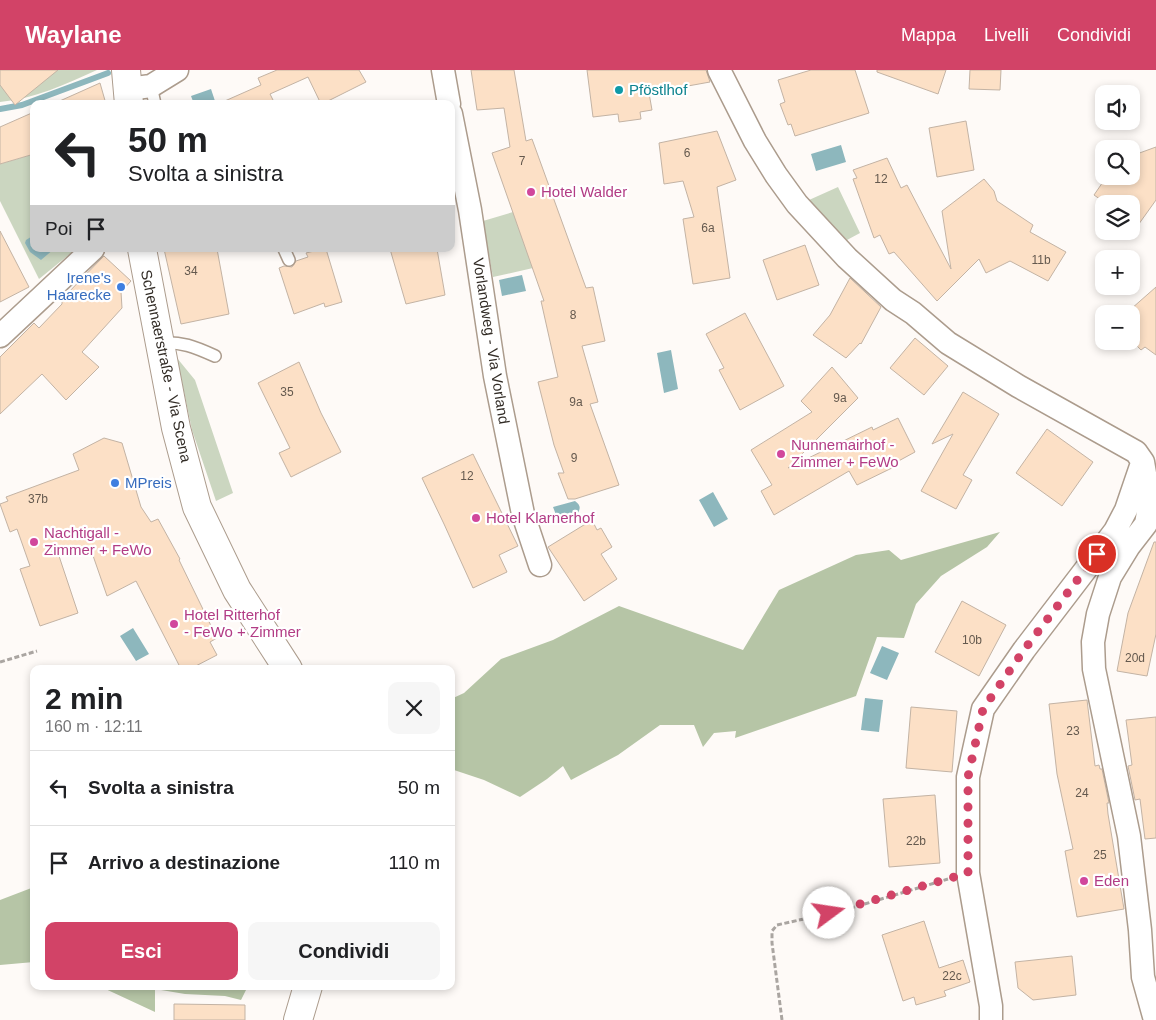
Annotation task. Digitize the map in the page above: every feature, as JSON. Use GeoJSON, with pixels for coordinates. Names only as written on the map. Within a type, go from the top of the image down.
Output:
{"type":"FeatureCollection","features":[{"type":"Feature","properties":{"kind":"street"},"geometry":{"type":"LineString","coordinates":[[138,91],[177,70]]}},
{"type":"Feature","properties":{"kind":"street"},"geometry":{"type":"LineString","coordinates":[[443,70],[448,100]]}},
{"type":"Feature","properties":{"kind":"street"},"geometry":{"type":"LineString","coordinates":[[719,70],[755,141],[797,204],[847,258],[893,300],[913,313],[948,343],[1018,386],[1149,460]]}},
{"type":"Feature","properties":{"kind":"street","name":"Vorlandweg - Via Vorland"},"geometry":{"type":"LineString","coordinates":[[455,134],[470,210],[495,376],[522,514],[540,565]]}},
{"type":"Feature","properties":{"kind":"street"},"geometry":{"type":"LineString","coordinates":[[0,336],[90,252]]}},
{"type":"Feature","properties":{"kind":"street","name":"Schennaerstraße - Via Scena"},"geometry":{"type":"LineString","coordinates":[[143,252],[176,428],[197,507],[237,590],[285,665]]}},
{"type":"Feature","properties":{"kind":"street"},"geometry":{"type":"LineString","coordinates":[[991,1020],[991,1006],[968,873],[968,777],[983,709],[1024,650],[1114,532],[1149,460]]}},
{"type":"Feature","properties":{"kind":"street"},"geometry":{"type":"LineString","coordinates":[[1149,460],[1149,507],[1146,524],[1129,546],[1110,577],[1098,614],[1093,642],[1094,669],[1129,836],[1140,930],[1143,977],[1155,1020]]}},
{"type":"Feature","properties":{"kind":"street"},"geometry":{"type":"LineString","coordinates":[[298,1020],[307,990]]}},
{"type":"Feature","properties":{"kind":"lane"},"geometry":{"type":"LineString","coordinates":[[285,252],[289,260]]}},
{"type":"Feature","properties":{"kind":"lane"},"geometry":{"type":"LineString","coordinates":[[159,343],[175,342],[200,349],[215,356]]}},
{"type":"Feature","properties":{"kind":"path"},"geometry":{"type":"LineString","coordinates":[[0,662],[36,651]]}},
{"type":"Feature","properties":{"kind":"path"},"geometry":{"type":"LineString","coordinates":[[782,1020],[772,942],[772,931],[777,925],[848,909],[968,873]]}},
{"type":"Feature","properties":{"kind":"green space"},"geometry":{"type":"Polygon","coordinates":[[[0,70],[97,70],[25,98],[0,102],[0,70]]]}},
{"type":"Feature","properties":{"kind":"green space"},"geometry":{"type":"Polygon","coordinates":[[[30,155],[30,252],[72,252],[39,279],[0,201],[0,164],[30,155]]]}},
{"type":"Feature","properties":{"kind":"green space"},"geometry":{"type":"Polygon","coordinates":[[[838,187],[860,233],[847,240],[809,200],[838,187]]]}},
{"type":"Feature","properties":{"kind":"green space"},"geometry":{"type":"Polygon","coordinates":[[[513,212],[533,268],[493,277],[483,221],[513,212]]]}},
{"type":"Feature","properties":{"kind":"green space"},"geometry":{"type":"Polygon","coordinates":[[[177,358],[195,380],[233,493],[216,501],[192,430],[177,358]]]}},
{"type":"Feature","properties":{"kind":"green space"},"geometry":{"type":"Polygon","coordinates":[[[1000,532],[987,547],[941,576],[916,604],[904,638],[877,637],[856,696],[735,738],[736,731],[714,733],[703,747],[694,725],[660,725],[618,755],[571,780],[563,766],[520,797],[484,780],[455,770],[455,697],[464,693],[501,659],[553,640],[619,606],[743,650],[779,590],[856,555],[889,550],[901,560],[1000,532]]]}},
{"type":"Feature","properties":{"kind":"green space"},"geometry":{"type":"Polygon","coordinates":[[[30,889],[30,962],[0,965],[0,900],[30,889]]]}},
{"type":"Feature","properties":{"kind":"green space"},"geometry":{"type":"Polygon","coordinates":[[[108,990],[155,990],[155,1012],[108,990]]]}},
{"type":"Feature","properties":{"kind":"green space"},"geometry":{"type":"Polygon","coordinates":[[[161,990],[246,990],[241,1000],[225,996],[185,994],[161,990]]]}},
{"type":"Feature","properties":{"kind":"water"},"geometry":{"type":"Polygon","coordinates":[[[211,89],[215,100],[192,100],[191,96],[211,89]]]}},
{"type":"Feature","properties":{"kind":"water"},"geometry":{"type":"Polygon","coordinates":[[[841,145],[846,162],[816,171],[811,154],[841,145]]]}},
{"type":"Feature","properties":{"kind":"water"},"geometry":{"type":"Polygon","coordinates":[[[30,238],[30,252],[25,243],[30,238]]]}},
{"type":"Feature","properties":{"kind":"water"},"geometry":{"type":"Polygon","coordinates":[[[30,252],[50,252],[41,260],[30,252]]]}},
{"type":"Feature","properties":{"kind":"water"},"geometry":{"type":"Polygon","coordinates":[[[522,275],[526,291],[502,296],[499,280],[522,275]]]}},
{"type":"Feature","properties":{"kind":"water"},"geometry":{"type":"Polygon","coordinates":[[[671,350],[678,389],[664,393],[657,353],[671,350]]]}},
{"type":"Feature","properties":{"kind":"water"},"geometry":{"type":"Polygon","coordinates":[[[713,492],[728,519],[714,527],[699,500],[713,492]]]}},
{"type":"Feature","properties":{"kind":"water"},"geometry":{"type":"Polygon","coordinates":[[[575,501],[580,506],[578,513],[558,520],[553,507],[575,501]]]}},
{"type":"Feature","properties":{"kind":"water"},"geometry":{"type":"Polygon","coordinates":[[[133,628],[149,654],[136,661],[120,636],[133,628]]]}},
{"type":"Feature","properties":{"kind":"water"},"geometry":{"type":"Polygon","coordinates":[[[882,646],[899,653],[887,680],[870,673],[882,646]]]}},
{"type":"Feature","properties":{"kind":"water"},"geometry":{"type":"Polygon","coordinates":[[[865,698],[883,700],[879,732],[861,730],[865,698]]]}},
{"type":"Feature","properties":{"kind":"building"},"geometry":{"type":"Polygon","coordinates":[[[0,70],[58,70],[15,105],[0,85],[0,70]]]}},
{"type":"Feature","properties":{"kind":"building"},"geometry":{"type":"Polygon","coordinates":[[[277,70],[359,70],[366,82],[330,100],[319,100],[308,77],[270,94],[273,100],[227,100],[261,85],[258,78],[277,70]]]}},
{"type":"Feature","properties":{"kind":"building"},"geometry":{"type":"Polygon","coordinates":[[[471,70],[514,70],[526,141],[532,139],[586,288],[593,287],[605,341],[582,346],[598,402],[590,404],[619,485],[575,499],[568,499],[558,473],[564,473],[554,445],[538,382],[558,377],[541,301],[544,301],[492,153],[510,147],[504,108],[477,110],[471,70]]]}},
{"type":"Feature","properties":{"kind":"building","name":"Pföstlhof"},"geometry":{"type":"Polygon","coordinates":[[[587,70],[706,70],[710,82],[649,93],[652,110],[640,112],[641,119],[619,122],[618,114],[593,117],[587,70]]]}},
{"type":"Feature","properties":{"kind":"building"},"geometry":{"type":"Polygon","coordinates":[[[811,70],[855,70],[869,113],[795,136],[791,124],[788,125],[780,104],[785,102],[778,80],[811,70]]]}},
{"type":"Feature","properties":{"kind":"building"},"geometry":{"type":"Polygon","coordinates":[[[877,70],[946,70],[938,94],[877,72],[877,70]]]}},
{"type":"Feature","properties":{"kind":"building"},"geometry":{"type":"Polygon","coordinates":[[[970,70],[1001,70],[1000,90],[969,89],[970,70]]]}},
{"type":"Feature","properties":{"kind":"building"},"geometry":{"type":"Polygon","coordinates":[[[100,83],[105,100],[62,100],[100,83]]]}},
{"type":"Feature","properties":{"kind":"building"},"geometry":{"type":"Polygon","coordinates":[[[30,114],[30,155],[0,164],[0,127],[30,114]]]}},
{"type":"Feature","properties":{"kind":"building"},"geometry":{"type":"Polygon","coordinates":[[[966,121],[974,170],[937,177],[929,128],[966,121]]]}},
{"type":"Feature","properties":{"kind":"building"},"geometry":{"type":"Polygon","coordinates":[[[717,131],[736,180],[717,187],[730,278],[693,284],[683,219],[694,217],[683,181],[664,184],[659,143],[717,131]]]}},
{"type":"Feature","properties":{"kind":"building"},"geometry":{"type":"Polygon","coordinates":[[[1156,147],[1156,200],[1140,222],[1140,195],[1094,195],[1101,185],[1140,185],[1140,153],[1156,147]]]}},
{"type":"Feature","properties":{"kind":"building"},"geometry":{"type":"Polygon","coordinates":[[[887,158],[901,188],[907,185],[951,269],[942,211],[984,179],[994,191],[997,201],[1033,225],[1030,232],[1066,252],[1048,281],[1010,261],[986,273],[979,259],[937,301],[894,252],[889,254],[880,235],[874,238],[853,179],[857,178],[853,170],[887,158]]]}},
{"type":"Feature","properties":{"kind":"building"},"geometry":{"type":"Polygon","coordinates":[[[0,231],[29,287],[0,302],[0,231]]]}},
{"type":"Feature","properties":{"kind":"building"},"geometry":{"type":"Polygon","coordinates":[[[805,245],[819,285],[777,300],[763,260],[805,245]]]}},
{"type":"Feature","properties":{"kind":"building"},"geometry":{"type":"Polygon","coordinates":[[[165,252],[218,252],[229,314],[181,324],[165,252]]]}},
{"type":"Feature","properties":{"kind":"building"},"geometry":{"type":"Polygon","coordinates":[[[327,252],[342,302],[325,307],[324,303],[294,314],[279,268],[284,266],[292,267],[296,261],[308,257],[306,253],[327,252]]]}},
{"type":"Feature","properties":{"kind":"building"},"geometry":{"type":"Polygon","coordinates":[[[391,252],[438,252],[445,295],[406,304],[391,252]]]}},
{"type":"Feature","properties":{"kind":"building"},"geometry":{"type":"Polygon","coordinates":[[[104,256],[131,281],[121,292],[122,308],[82,352],[99,367],[66,400],[42,374],[0,414],[0,357],[34,323],[39,328],[62,304],[62,299],[104,256]]]}},
{"type":"Feature","properties":{"kind":"building"},"geometry":{"type":"Polygon","coordinates":[[[850,278],[881,307],[861,344],[846,358],[813,335],[830,315],[850,278]]]}},
{"type":"Feature","properties":{"kind":"building"},"geometry":{"type":"Polygon","coordinates":[[[1156,287],[1156,355],[1145,347],[1140,349],[1140,305],[1136,305],[1156,287]]]}},
{"type":"Feature","properties":{"kind":"building"},"geometry":{"type":"Polygon","coordinates":[[[745,313],[784,386],[740,410],[719,370],[724,368],[706,334],[745,313]]]}},
{"type":"Feature","properties":{"kind":"building"},"geometry":{"type":"Polygon","coordinates":[[[915,338],[948,366],[924,395],[890,368],[915,338]]]}},
{"type":"Feature","properties":{"kind":"building"},"geometry":{"type":"Polygon","coordinates":[[[299,362],[321,413],[341,452],[291,477],[279,453],[290,448],[258,383],[299,362]]]}},
{"type":"Feature","properties":{"kind":"building"},"geometry":{"type":"Polygon","coordinates":[[[832,367],[858,398],[788,468],[872,427],[873,430],[898,418],[915,452],[893,464],[894,467],[857,485],[849,471],[774,515],[761,491],[772,485],[751,450],[812,412],[801,401],[832,367]]]}},
{"type":"Feature","properties":{"kind":"building"},"geometry":{"type":"Polygon","coordinates":[[[963,392],[999,414],[963,475],[972,480],[956,509],[921,491],[953,434],[932,444],[963,392]]]}},
{"type":"Feature","properties":{"kind":"building"},"geometry":{"type":"Polygon","coordinates":[[[1047,429],[1093,462],[1062,506],[1016,473],[1047,429]]]}},
{"type":"Feature","properties":{"kind":"building"},"geometry":{"type":"Polygon","coordinates":[[[104,438],[122,443],[141,507],[151,522],[158,519],[180,559],[217,638],[210,642],[217,655],[198,665],[179,665],[136,581],[107,596],[90,547],[59,556],[78,613],[40,626],[20,569],[30,566],[17,529],[10,532],[0,504],[8,501],[6,497],[79,470],[73,454],[104,438]]]}},
{"type":"Feature","properties":{"kind":"building"},"geometry":{"type":"Polygon","coordinates":[[[473,454],[518,546],[499,555],[507,572],[473,588],[422,478],[473,454]]]}},
{"type":"Feature","properties":{"kind":"building"},"geometry":{"type":"Polygon","coordinates":[[[592,520],[597,530],[601,528],[612,547],[601,554],[617,579],[584,601],[548,547],[592,520]]]}},
{"type":"Feature","properties":{"kind":"building"},"geometry":{"type":"Polygon","coordinates":[[[1154,542],[1156,542],[1156,634],[1147,676],[1117,671],[1128,613],[1154,542]]]}},
{"type":"Feature","properties":{"kind":"building"},"geometry":{"type":"Polygon","coordinates":[[[962,601],[1006,625],[979,676],[935,652],[962,601]]]}},
{"type":"Feature","properties":{"kind":"building"},"geometry":{"type":"Polygon","coordinates":[[[1087,700],[1095,766],[1099,765],[1100,769],[1102,769],[1109,803],[1107,803],[1108,814],[1124,909],[1077,917],[1065,851],[1073,849],[1057,774],[1049,704],[1087,700]]]}},
{"type":"Feature","properties":{"kind":"building"},"geometry":{"type":"Polygon","coordinates":[[[911,707],[957,711],[952,772],[906,768],[911,707]]]}},
{"type":"Feature","properties":{"kind":"building"},"geometry":{"type":"Polygon","coordinates":[[[1156,717],[1156,838],[1145,839],[1140,799],[1135,800],[1128,766],[1132,765],[1126,720],[1156,717]]]}},
{"type":"Feature","properties":{"kind":"building"},"geometry":{"type":"Polygon","coordinates":[[[935,795],[940,863],[889,867],[883,799],[935,795]]]}},
{"type":"Feature","properties":{"kind":"building"},"geometry":{"type":"Polygon","coordinates":[[[924,921],[939,968],[963,960],[970,982],[944,991],[946,996],[916,1005],[914,997],[903,1001],[882,935],[924,921]]]}},
{"type":"Feature","properties":{"kind":"building"},"geometry":{"type":"Polygon","coordinates":[[[1072,956],[1076,995],[1033,1000],[1018,988],[1015,962],[1072,956]]]}},
{"type":"Feature","properties":{"kind":"building"},"geometry":{"type":"Polygon","coordinates":[[[174,1004],[245,1005],[245,1020],[174,1020],[174,1004]]]}},
{"type":"Feature","properties":{"kind":"waterway"},"geometry":{"type":"LineString","coordinates":[[35,100],[108,73]]}},
{"type":"Feature","properties":{"kind":"waterway"},"geometry":{"type":"LineString","coordinates":[[0,109],[30,102]]}},
{"type":"Feature","properties":{"kind":"place","name":"Pföstlhof"},"geometry":{"type":"Point","coordinates":[619,90]}},
{"type":"Feature","properties":{"kind":"place","name":"Hotel Walder"},"geometry":{"type":"Point","coordinates":[531,192]}},
{"type":"Feature","properties":{"kind":"place","name":"Irene's Haarecke"},"geometry":{"type":"Point","coordinates":[121,287]}},
{"type":"Feature","properties":{"kind":"place","name":"Nunnemairhof - Zimmer + FeWo"},"geometry":{"type":"Point","coordinates":[781,454]}},
{"type":"Feature","properties":{"kind":"place","name":"MPreis"},"geometry":{"type":"Point","coordinates":[115,483]}},
{"type":"Feature","properties":{"kind":"place","name":"Hotel Klarnerhof"},"geometry":{"type":"Point","coordinates":[476,518]}},
{"type":"Feature","properties":{"kind":"place","name":"Nachtigall - Zimmer + FeWo"},"geometry":{"type":"Point","coordinates":[34,542]}},
{"type":"Feature","properties":{"kind":"place","name":"Hotel Ritterhof - FeWo + Zimmer"},"geometry":{"type":"Point","coordinates":[174,624]}},
{"type":"Feature","properties":{"kind":"place","name":"Eden"},"geometry":{"type":"Point","coordinates":[1084,881]}},
{"type":"Feature","properties":{"kind":"route"},"geometry":{"type":"LineString","coordinates":[[829,913],[968,873],[968,777],[983,709],[1024,650],[1097,554]]}}]}
